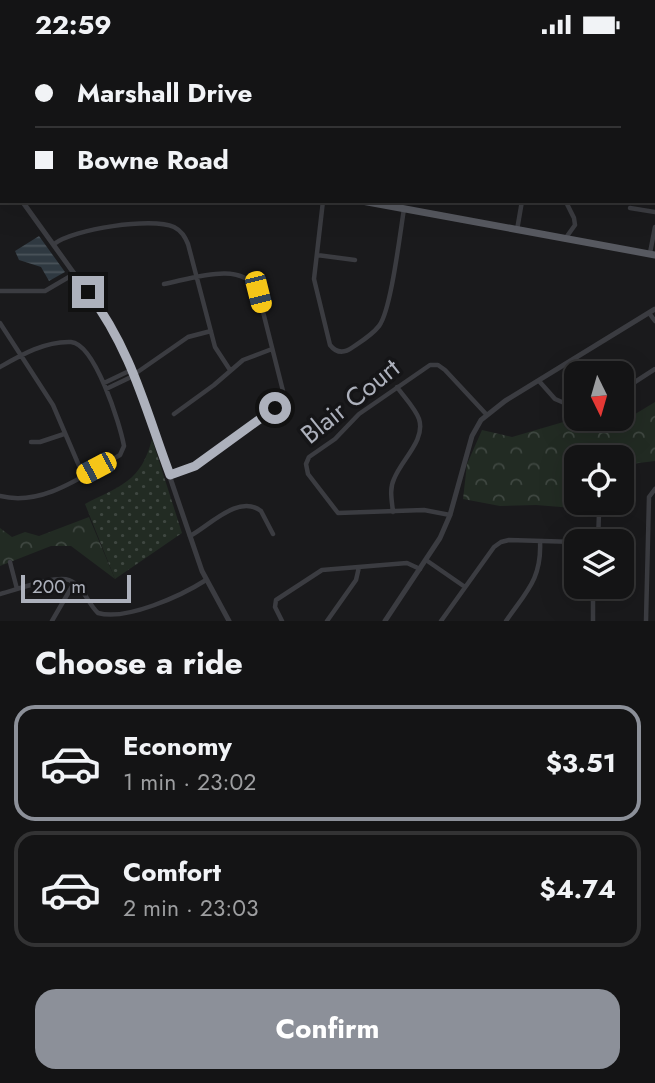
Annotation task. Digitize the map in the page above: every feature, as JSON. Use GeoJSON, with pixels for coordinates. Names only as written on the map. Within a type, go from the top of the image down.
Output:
{"type":"FeatureCollection","features":[{"type":"Feature","properties":{"kind":"main road"},"geometry":{"type":"LineString","coordinates":[[372,203],[652,255]]}},
{"type":"Feature","properties":{"kind":"street"},"geometry":{"type":"LineString","coordinates":[[24,203],[102,311],[134,372],[206,580],[229,621]]}},
{"type":"Feature","properties":{"kind":"street"},"geometry":{"type":"LineString","coordinates":[[323,203],[315,283],[330,345],[336,351],[343,352],[371,334],[383,318],[404,209]]}},
{"type":"Feature","properties":{"kind":"street"},"geometry":{"type":"LineString","coordinates":[[517,230],[522,203]]}},
{"type":"Feature","properties":{"kind":"street"},"geometry":{"type":"LineString","coordinates":[[565,239],[575,225],[567,204]]}},
{"type":"Feature","properties":{"kind":"street"},"geometry":{"type":"LineString","coordinates":[[630,208],[655,212]]}},
{"type":"Feature","properties":{"kind":"street"},"geometry":{"type":"LineString","coordinates":[[54,243],[75,234],[126,224],[171,226],[179,230],[187,240],[216,352],[230,370]]}},
{"type":"Feature","properties":{"kind":"street"},"geometry":{"type":"LineString","coordinates":[[652,255],[655,227]]}},
{"type":"Feature","properties":{"kind":"street"},"geometry":{"type":"LineString","coordinates":[[317,255],[355,260]]}},
{"type":"Feature","properties":{"kind":"street"},"geometry":{"type":"LineString","coordinates":[[0,291],[45,291],[74,274]]}},
{"type":"Feature","properties":{"kind":"street"},"geometry":{"type":"LineString","coordinates":[[164,284],[197,277],[235,274],[244,276],[253,283],[258,292],[283,391],[279,404],[195,466],[170,475]]}},
{"type":"Feature","properties":{"kind":"street"},"geometry":{"type":"LineString","coordinates":[[385,621],[440,538],[450,515],[472,436],[486,414],[652,311],[655,321]]}},
{"type":"Feature","properties":{"kind":"street"},"geometry":{"type":"LineString","coordinates":[[0,323],[53,405],[83,475]]}},
{"type":"Feature","properties":{"kind":"street"},"geometry":{"type":"LineString","coordinates":[[105,386],[127,372],[134,372],[188,337],[211,331]]}},
{"type":"Feature","properties":{"kind":"street"},"geometry":{"type":"LineString","coordinates":[[0,367],[32,349],[71,342],[78,344],[85,349],[105,386],[124,446],[120,455],[47,494],[23,500],[0,496]]}},
{"type":"Feature","properties":{"kind":"street"},"geometry":{"type":"LineString","coordinates":[[174,414],[247,357],[272,349]]}},
{"type":"Feature","properties":{"kind":"street","name":"Blair Court"},"geometry":{"type":"LineString","coordinates":[[450,515],[424,510],[338,513],[308,474],[306,466],[311,454],[335,439],[359,414],[427,366],[438,365],[445,370],[486,414]]}},
{"type":"Feature","properties":{"kind":"street"},"geometry":{"type":"LineString","coordinates":[[634,383],[655,369]]}},
{"type":"Feature","properties":{"kind":"street"},"geometry":{"type":"LineString","coordinates":[[539,381],[555,399],[564,403]]}},
{"type":"Feature","properties":{"kind":"street"},"geometry":{"type":"LineString","coordinates":[[393,512],[393,479],[418,438],[420,427],[417,415],[397,387]]}},
{"type":"Feature","properties":{"kind":"street"},"geometry":{"type":"LineString","coordinates":[[31,442],[40,442],[64,434]]}},
{"type":"Feature","properties":{"kind":"street"},"geometry":{"type":"LineString","coordinates":[[646,621],[649,497],[655,489]]}},
{"type":"Feature","properties":{"kind":"street"},"geometry":{"type":"LineString","coordinates":[[190,535],[236,507],[245,505],[261,511],[273,534]]}},
{"type":"Feature","properties":{"kind":"street"},"geometry":{"type":"LineString","coordinates":[[506,621],[536,577],[540,563],[540,541]]}},
{"type":"Feature","properties":{"kind":"street"},"geometry":{"type":"LineString","coordinates":[[449,621],[442,619],[500,542],[564,542]]}},
{"type":"Feature","properties":{"kind":"street"},"geometry":{"type":"LineString","coordinates":[[426,560],[465,587]]}},
{"type":"Feature","properties":{"kind":"street"},"geometry":{"type":"LineString","coordinates":[[10,562],[17,589]]}},
{"type":"Feature","properties":{"kind":"street"},"geometry":{"type":"LineString","coordinates":[[282,621],[274,605],[278,597],[322,569],[407,563],[420,569]]}},
{"type":"Feature","properties":{"kind":"street"},"geometry":{"type":"LineString","coordinates":[[327,621],[356,580],[359,566]]}},
{"type":"Feature","properties":{"kind":"street"},"geometry":{"type":"LineString","coordinates":[[0,594],[59,579],[75,583],[98,613],[106,618],[119,620],[155,611],[206,580]]}},
{"type":"Feature","properties":{"kind":"street"},"geometry":{"type":"LineString","coordinates":[[52,621],[75,583]]}},
{"type":"Feature","properties":{"kind":"street"},"geometry":{"type":"LineString","coordinates":[[593,599],[593,621]]}},
{"type":"Feature","properties":{"kind":"green space"},"geometry":{"type":"Polygon","coordinates":[[[655,402],[655,461],[634,464],[634,445],[564,445],[564,507],[500,506],[463,499],[467,464],[482,430],[512,437],[564,422],[564,431],[634,431],[634,415],[655,402]]]}},
{"type":"Feature","properties":{"kind":"green space"},"geometry":{"type":"Polygon","coordinates":[[[152,439],[182,533],[115,579],[85,504],[128,481],[142,465],[152,439]]]}},
{"type":"Feature","properties":{"kind":"green space"},"geometry":{"type":"Polygon","coordinates":[[[89,517],[115,579],[71,546],[51,546],[0,566],[0,528],[12,537],[25,532],[39,536],[89,517]]]}},
{"type":"Feature","properties":{"kind":"shaded area"},"geometry":{"type":"Polygon","coordinates":[[[39,236],[65,272],[49,281],[41,267],[19,260],[15,251],[39,236]]]}},
{"type":"Feature","properties":{"kind":"route"},"geometry":{"type":"LineString","coordinates":[[88,292],[112,328],[134,372],[170,475],[195,466],[275,408]]}}]}
